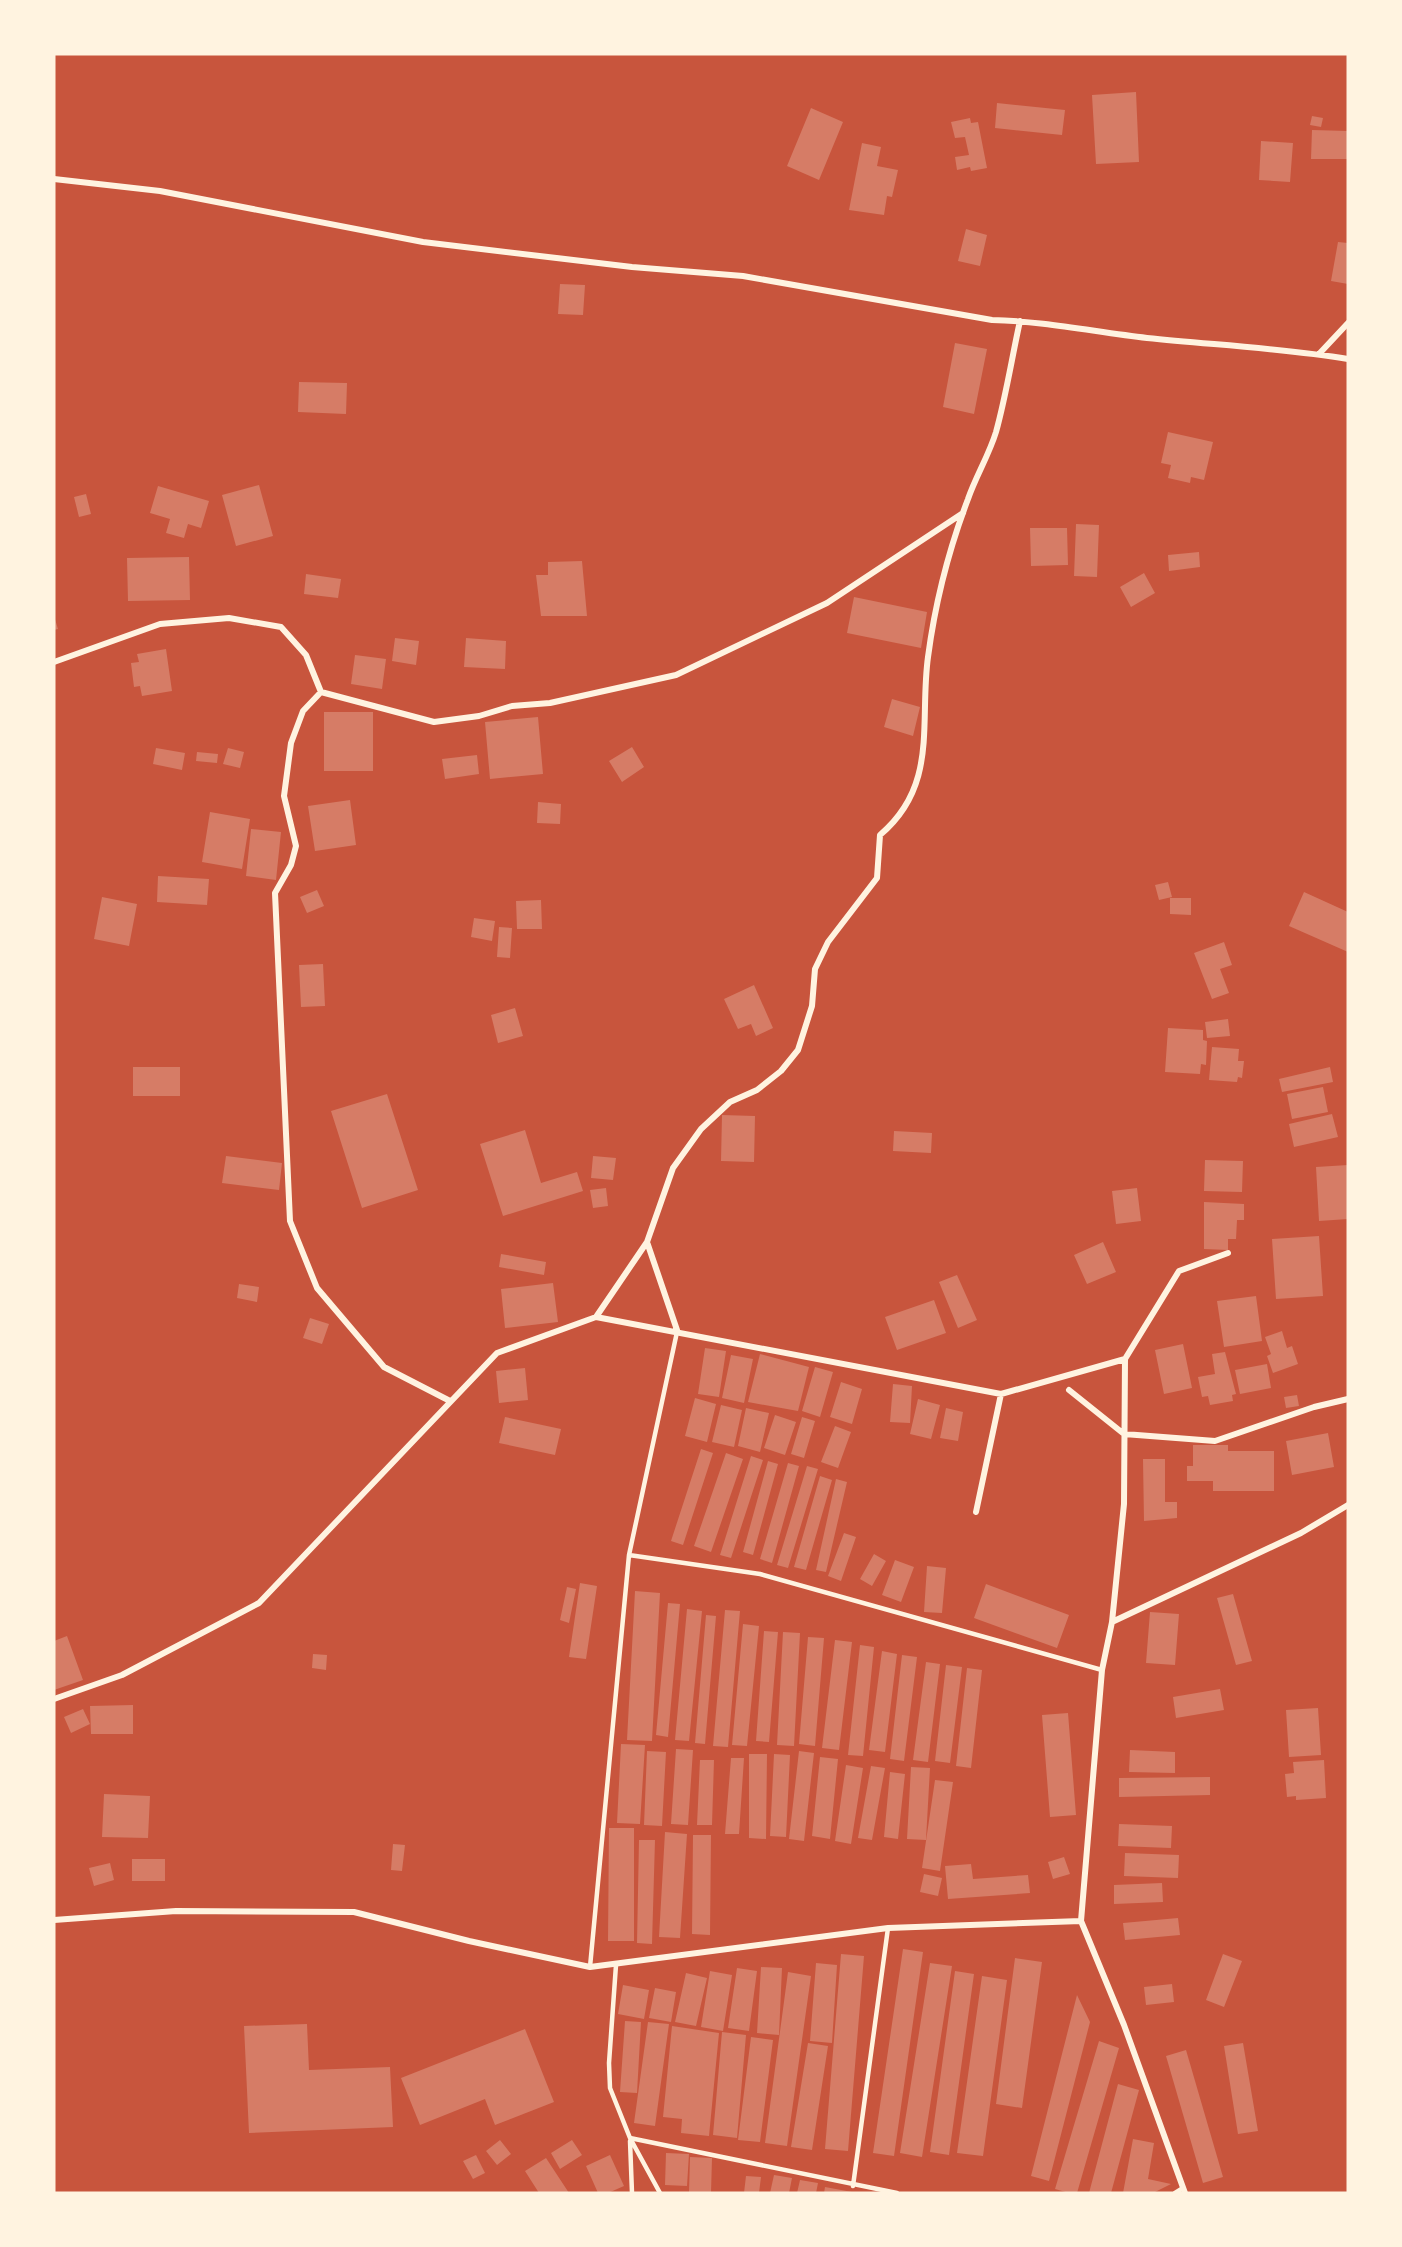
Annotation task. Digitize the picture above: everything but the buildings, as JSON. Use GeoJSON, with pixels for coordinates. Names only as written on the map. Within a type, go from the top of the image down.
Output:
{"type":"FeatureCollection","features":[{"type":"Feature","properties":{"kind":"street"},"geometry":{"type":"LineString","coordinates":[[54,179],[182,194],[412,240],[632,267],[743,276],[981,318],[1348,359]]}},
{"type":"Feature","properties":{"kind":"street"},"geometry":{"type":"LineString","coordinates":[[596,1317],[647,1242],[673,1168],[701,1129],[730,1102],[757,1090],[781,1071],[798,1050],[812,1006],[815,969],[828,942],[877,878],[880,835],[896,821],[921,772],[926,727],[928,660],[935,614],[963,513],[995,433],[1020,321]]}},
{"type":"Feature","properties":{"kind":"street"},"geometry":{"type":"LineString","coordinates":[[1319,354],[1348,323]]}},
{"type":"Feature","properties":{"kind":"street"},"geometry":{"type":"LineString","coordinates":[[321,692],[435,722],[479,716],[513,706],[550,703],[676,675],[827,603],[963,513]]}},
{"type":"Feature","properties":{"kind":"street"},"geometry":{"type":"LineString","coordinates":[[54,662],[159,624],[229,618],[281,627],[306,655],[321,692]]}},
{"type":"Feature","properties":{"kind":"street"},"geometry":{"type":"LineString","coordinates":[[321,692],[303,711],[291,743],[284,796],[296,846],[291,865],[275,894],[290,1221],[318,1288],[384,1367],[450,1401]]}},
{"type":"Feature","properties":{"kind":"street"},"geometry":{"type":"LineString","coordinates":[[647,1242],[677,1330]]}},
{"type":"Feature","properties":{"kind":"street"},"geometry":{"type":"LineString","coordinates":[[1184,2191],[1124,2025],[1081,1921],[1102,1670],[1112,1622],[1124,1504],[1125,1359],[1179,1271],[1228,1253]]}},
{"type":"Feature","properties":{"kind":"street"},"geometry":{"type":"LineString","coordinates":[[54,1699],[122,1675],[259,1604],[497,1353],[596,1317],[677,1330],[1000,1394],[1125,1359]]}},
{"type":"Feature","properties":{"kind":"street"},"geometry":{"type":"LineString","coordinates":[[1069,1390],[1124,1434],[1223,1439],[1314,1407],[1348,1398]]}},
{"type":"Feature","properties":{"kind":"street"},"geometry":{"type":"LineString","coordinates":[[976,1512],[1000,1394]]}},
{"type":"Feature","properties":{"kind":"street"},"geometry":{"type":"LineString","coordinates":[[1112,1622],[1301,1533],[1348,1505]]}},
{"type":"Feature","properties":{"kind":"street"},"geometry":{"type":"LineString","coordinates":[[54,1920],[176,1911],[354,1912],[469,1941],[590,1967],[888,1928],[1081,1921]]}},
{"type":"Feature","properties":{"kind":"lane"},"geometry":{"type":"LineString","coordinates":[[590,1967],[629,1555],[677,1330]]}},
{"type":"Feature","properties":{"kind":"lane"},"geometry":{"type":"LineString","coordinates":[[629,1555],[760,1574],[1102,1670]]}},
{"type":"Feature","properties":{"kind":"lane"},"geometry":{"type":"LineString","coordinates":[[853,2186],[888,1928]]}},
{"type":"Feature","properties":{"kind":"lane"},"geometry":{"type":"LineString","coordinates":[[616,1965],[609,2063],[610,2088],[630,2138],[660,2193]]}},
{"type":"Feature","properties":{"kind":"lane"},"geometry":{"type":"LineString","coordinates":[[630,2138],[853,2186],[897,2193]]}},
{"type":"Feature","properties":{"kind":"lane"},"geometry":{"type":"LineString","coordinates":[[630,2138],[632,2193]]}},
{"type":"Feature","properties":{"kind":"lane"},"geometry":{"type":"LineString","coordinates":[[1175,2193],[1184,2191]]}}]}
